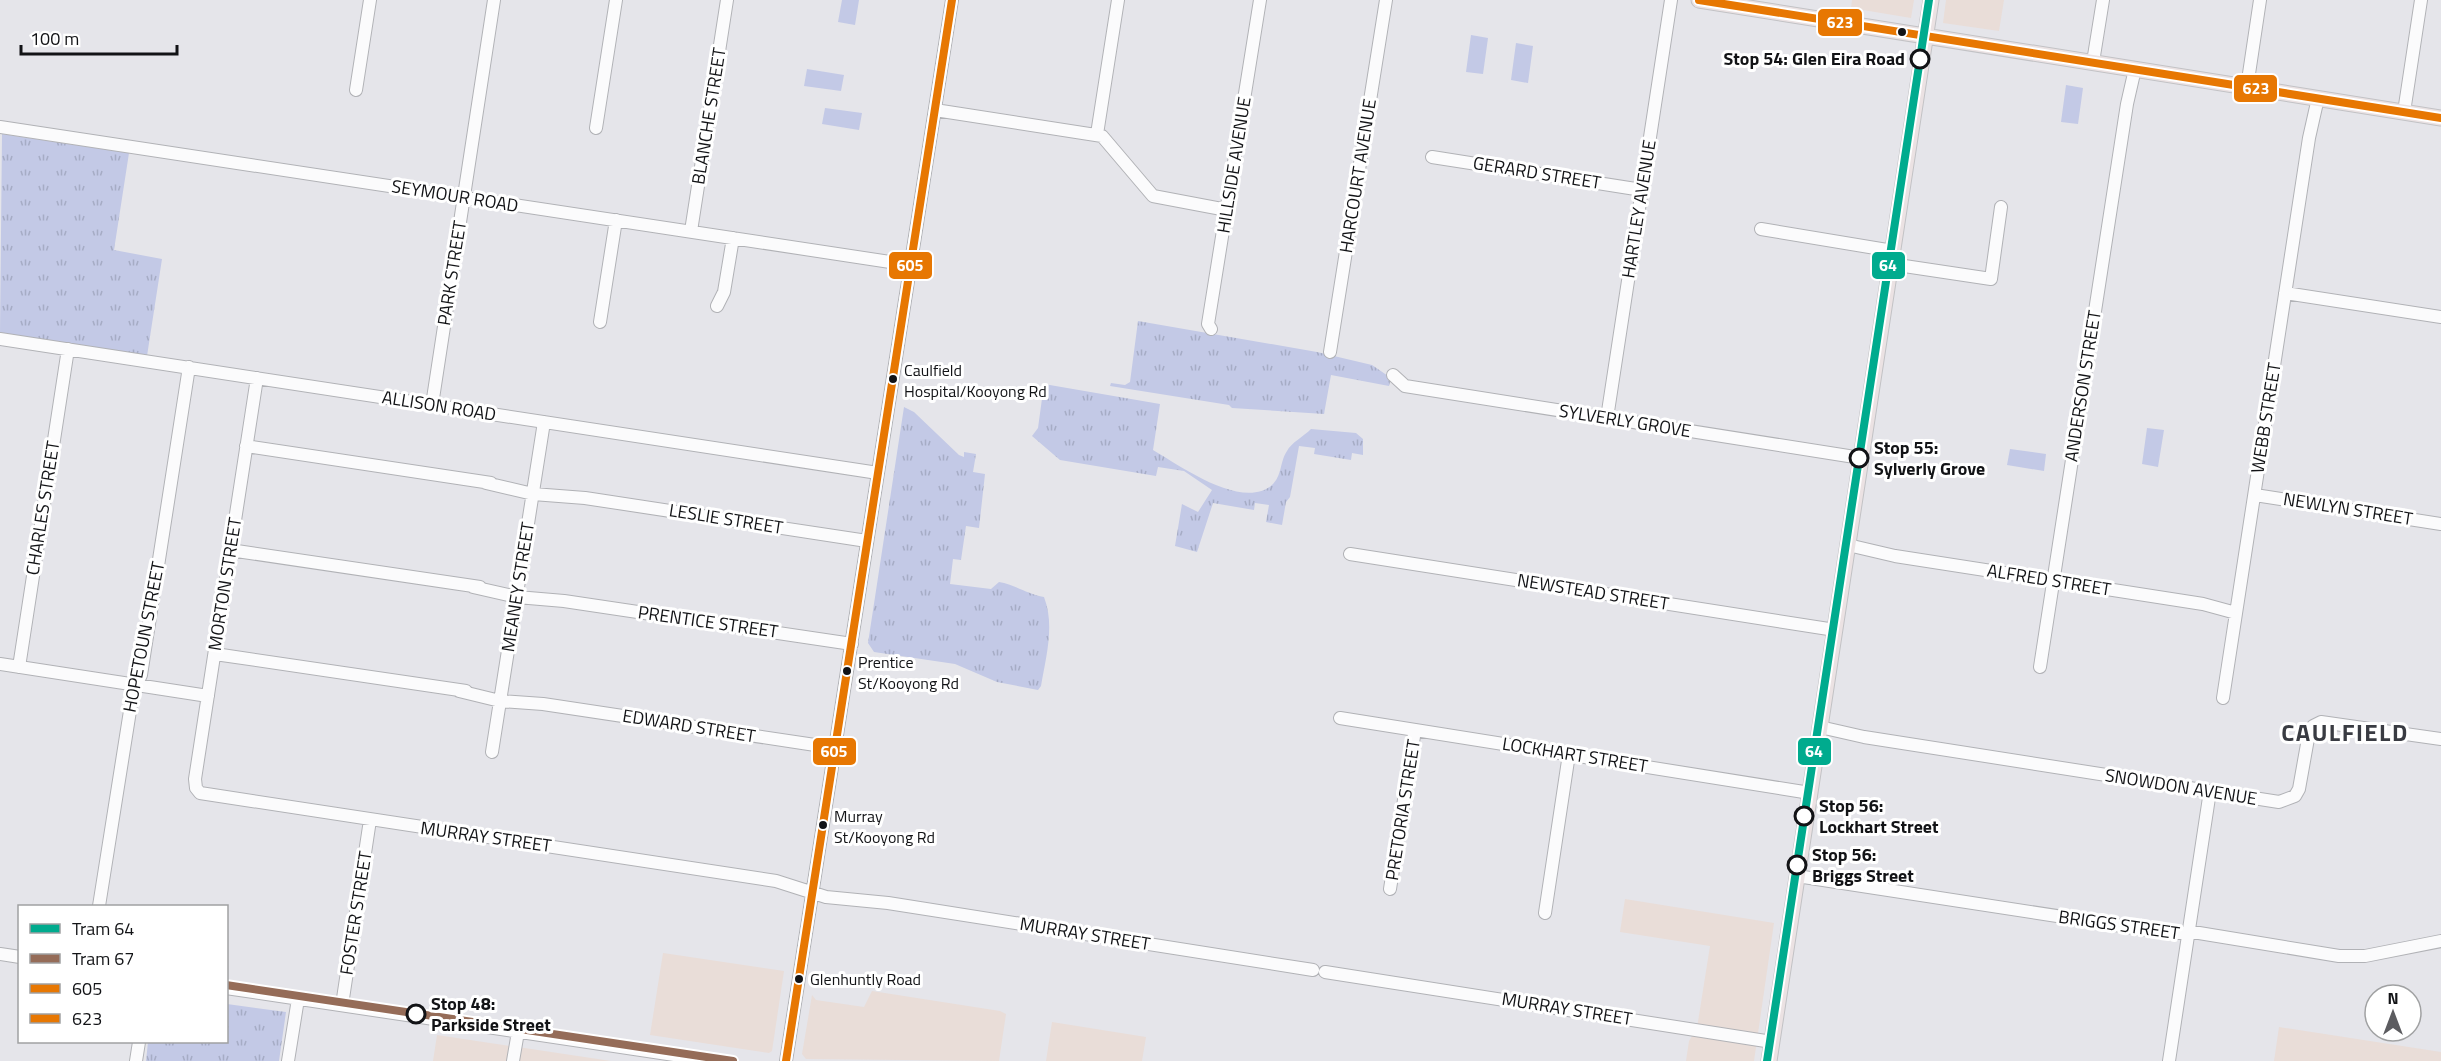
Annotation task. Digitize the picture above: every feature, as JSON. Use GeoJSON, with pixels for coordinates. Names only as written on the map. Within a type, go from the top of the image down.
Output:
{"type":"FeatureCollection","features":[{"type":"Feature","properties":{"kind":"main road"},"geometry":{"type":"LineString","coordinates":[[1699,0],[1773,6],[1925,36],[2441,118]]}},
{"type":"Feature","properties":{"kind":"main road"},"geometry":{"type":"LineString","coordinates":[[1769,1061],[1931,0]]}},
{"type":"Feature","properties":{"kind":"street"},"geometry":{"type":"LineString","coordinates":[[356,90],[370,0]]}},
{"type":"Feature","properties":{"kind":"street","name":"PARK STREET"},"geometry":{"type":"LineString","coordinates":[[432,405],[494,0]]}},
{"type":"Feature","properties":{"kind":"street"},"geometry":{"type":"LineString","coordinates":[[596,128],[616,0]]}},
{"type":"Feature","properties":{"kind":"street","name":"BLANCHE STREET"},"geometry":{"type":"LineString","coordinates":[[691,231],[728,0]]}},
{"type":"Feature","properties":{"kind":"street"},"geometry":{"type":"LineString","coordinates":[[786,1061],[952,0]]}},
{"type":"Feature","properties":{"kind":"street"},"geometry":{"type":"LineString","coordinates":[[1097,134],[1119,0]]}},
{"type":"Feature","properties":{"kind":"street","name":"HILLSIDE AVENUE"},"geometry":{"type":"LineString","coordinates":[[1211,329],[1208,324],[1260,0]]}},
{"type":"Feature","properties":{"kind":"street","name":"HARCOURT AVENUE"},"geometry":{"type":"LineString","coordinates":[[1330,352],[1386,0]]}},
{"type":"Feature","properties":{"kind":"street","name":"HARTLEY AVENUE"},"geometry":{"type":"LineString","coordinates":[[1606,418],[1671,0]]}},
{"type":"Feature","properties":{"kind":"street"},"geometry":{"type":"LineString","coordinates":[[2093,62],[2103,0]]}},
{"type":"Feature","properties":{"kind":"street"},"geometry":{"type":"LineString","coordinates":[[2247,87],[2260,0]]}},
{"type":"Feature","properties":{"kind":"street"},"geometry":{"type":"LineString","coordinates":[[2404,112],[2421,0]]}},
{"type":"Feature","properties":{"kind":"street","name":"ANDERSON STREET"},"geometry":{"type":"LineString","coordinates":[[2040,668],[2132,69]]}},
{"type":"Feature","properties":{"kind":"street","name":"WEBB STREET"},"geometry":{"type":"LineString","coordinates":[[2223,698],[2314,98]]}},
{"type":"Feature","properties":{"kind":"street"},"geometry":{"type":"LineString","coordinates":[[935,110],[1097,134],[1112,145],[1153,196],[1227,210]]}},
{"type":"Feature","properties":{"kind":"street","name":"SEYMOUR ROAD"},"geometry":{"type":"LineString","coordinates":[[0,128],[910,265]]}},
{"type":"Feature","properties":{"kind":"street","name":"GERARD STREET"},"geometry":{"type":"LineString","coordinates":[[1432,157],[1642,190]]}},
{"type":"Feature","properties":{"kind":"street"},"geometry":{"type":"LineString","coordinates":[[1761,229],[1991,279],[2001,207]]}},
{"type":"Feature","properties":{"kind":"street"},"geometry":{"type":"LineString","coordinates":[[600,322],[616,220]]}},
{"type":"Feature","properties":{"kind":"street"},"geometry":{"type":"LineString","coordinates":[[717,306],[724,292],[733,238]]}},
{"type":"Feature","properties":{"kind":"street"},"geometry":{"type":"LineString","coordinates":[[2285,293],[2441,317]]}},
{"type":"Feature","properties":{"kind":"street","name":"ALLISON ROAD"},"geometry":{"type":"LineString","coordinates":[[0,339],[878,473]]}},
{"type":"Feature","properties":{"kind":"street","name":"CHARLES STREET"},"geometry":{"type":"LineString","coordinates":[[19,667],[68,349]]}},
{"type":"Feature","properties":{"kind":"street","name":"HOPETOUN STREET"},"geometry":{"type":"LineString","coordinates":[[99,905],[133,692],[143,664],[189,367]]}},
{"type":"Feature","properties":{"kind":"street","name":"SYLVERLY GROVE"},"geometry":{"type":"LineString","coordinates":[[1393,375],[1405,386],[1861,458]]}},
{"type":"Feature","properties":{"kind":"street","name":"MORTON STREET"},"geometry":{"type":"LineString","coordinates":[[197,790],[195,783],[257,378]]}},
{"type":"Feature","properties":{"kind":"street","name":"MEANEY STREET"},"geometry":{"type":"LineString","coordinates":[[492,752],[543,422]]}},
{"type":"Feature","properties":{"kind":"street","name":"LESLIE STREET"},"geometry":{"type":"LineString","coordinates":[[246,446],[867,541]]}},
{"type":"Feature","properties":{"kind":"street","name":"NEWLYN STREET"},"geometry":{"type":"LineString","coordinates":[[2254,495],[2441,524]]}},
{"type":"Feature","properties":{"kind":"street","name":"ALFRED STREET"},"geometry":{"type":"LineString","coordinates":[[1847,548],[2237,609]]}},
{"type":"Feature","properties":{"kind":"street","name":"PRENTICE STREET"},"geometry":{"type":"LineString","coordinates":[[230,550],[852,644]]}},
{"type":"Feature","properties":{"kind":"street","name":"NEWSTEAD STREET"},"geometry":{"type":"LineString","coordinates":[[1350,554],[1834,630]]}},
{"type":"Feature","properties":{"kind":"street","name":"EDWARD STREET"},"geometry":{"type":"LineString","coordinates":[[215,654],[835,748]]}},
{"type":"Feature","properties":{"kind":"street"},"geometry":{"type":"LineString","coordinates":[[0,664],[208,696]]}},
{"type":"Feature","properties":{"kind":"street","name":"LOCKHART STREET"},"geometry":{"type":"LineString","coordinates":[[1340,718],[1810,792]]}},
{"type":"Feature","properties":{"kind":"street","name":"SNOWDON AVENUE"},"geometry":{"type":"LineString","coordinates":[[1820,731],[2279,802],[2295,796],[2299,789],[2308,733],[2313,726],[2321,722],[2441,739]]}},
{"type":"Feature","properties":{"kind":"street","name":"PRETORIA STREET"},"geometry":{"type":"LineString","coordinates":[[1390,890],[1415,730]]}},
{"type":"Feature","properties":{"kind":"street"},"geometry":{"type":"LineString","coordinates":[[1545,913],[1569,754]]}},
{"type":"Feature","properties":{"kind":"street","name":"MURRAY STREET"},"geometry":{"type":"LineString","coordinates":[[197,790],[209,796],[776,881],[792,880],[813,889],[856,898],[1772,1042]]}},
{"type":"Feature","properties":{"kind":"street"},"geometry":{"type":"LineString","coordinates":[[2169,1061],[2210,791]]}},
{"type":"Feature","properties":{"kind":"street","name":"FOSTER STREET"},"geometry":{"type":"LineString","coordinates":[[342,1005],[370,820]]}},
{"type":"Feature","properties":{"kind":"street","name":"BRIGGS STREET"},"geometry":{"type":"LineString","coordinates":[[1797,876],[2167,933],[2199,933],[2339,956],[2365,956],[2441,940]]}},
{"type":"Feature","properties":{"kind":"street"},"geometry":{"type":"LineString","coordinates":[[0,954],[18,957]]}},
{"type":"Feature","properties":{"kind":"street"},"geometry":{"type":"LineString","coordinates":[[228,988],[714,1061]]}},
{"type":"Feature","properties":{"kind":"street"},"geometry":{"type":"LineString","coordinates":[[288,1061],[298,999]]}},
{"type":"Feature","properties":{"kind":"street"},"geometry":{"type":"LineString","coordinates":[[513,1061],[518,1032]]}},
{"type":"Feature","properties":{"kind":"street"},"geometry":{"type":"LineString","coordinates":[[136,1061],[139,1043]]}},
{"type":"Feature","properties":{"kind":"shaded area"},"geometry":{"type":"Polygon","coordinates":[[[1852,0],[1914,0],[1911,18],[1851,8],[1852,0]]]}},
{"type":"Feature","properties":{"kind":"shaded area"},"geometry":{"type":"Polygon","coordinates":[[[1946,0],[2004,0],[1999,31],[1943,23],[1946,0]]]}},
{"type":"Feature","properties":{"kind":"shaded area"},"geometry":{"type":"Polygon","coordinates":[[[1625,899],[1774,923],[1754,1061],[1686,1061],[1689,1041],[1697,1028],[1710,946],[1620,932],[1625,899]]]}},
{"type":"Feature","properties":{"kind":"shaded area"},"geometry":{"type":"Polygon","coordinates":[[[663,953],[784,971],[772,1051],[769,1053],[650,1035],[663,953]]]}},
{"type":"Feature","properties":{"kind":"shaded area"},"geometry":{"type":"Polygon","coordinates":[[[872,991],[1000,1011],[1006,1014],[999,1061],[806,1059],[802,1054],[812,995],[816,1000],[864,1007],[872,991]]]}},
{"type":"Feature","properties":{"kind":"shaded area"},"geometry":{"type":"Polygon","coordinates":[[[1052,1022],[1146,1037],[1142,1061],[1046,1061],[1052,1022]]]}},
{"type":"Feature","properties":{"kind":"shaded area"},"geometry":{"type":"Polygon","coordinates":[[[2279,1027],[2363,1040],[2363,1043],[2383,1043],[2441,1052],[2441,1061],[2274,1061],[2279,1027]]]}},
{"type":"Feature","properties":{"kind":"shaded area"},"geometry":{"type":"Polygon","coordinates":[[[437,1035],[611,1061],[433,1061],[437,1035]]]}},
{"type":"Feature","properties":{"kind":"green space"},"geometry":{"type":"Polygon","coordinates":[[[842,0],[859,0],[855,25],[838,22],[842,0]]]}},
{"type":"Feature","properties":{"kind":"green space"},"geometry":{"type":"Polygon","coordinates":[[[1471,35],[1488,38],[1483,74],[1466,72],[1471,35]]]}},
{"type":"Feature","properties":{"kind":"green space"},"geometry":{"type":"Polygon","coordinates":[[[1516,43],[1533,46],[1528,83],[1511,80],[1516,43]]]}},
{"type":"Feature","properties":{"kind":"green space"},"geometry":{"type":"Polygon","coordinates":[[[807,69],[844,75],[841,91],[804,86],[807,69]]]}},
{"type":"Feature","properties":{"kind":"green space"},"geometry":{"type":"Polygon","coordinates":[[[2066,85],[2083,88],[2078,124],[2061,122],[2066,85]]]}},
{"type":"Feature","properties":{"kind":"green space"},"geometry":{"type":"Polygon","coordinates":[[[825,108],[862,113],[859,130],[822,124],[825,108]]]}},
{"type":"Feature","properties":{"kind":"green space"},"geometry":{"type":"Polygon","coordinates":[[[2,134],[129,153],[114,250],[162,259],[147,356],[0,333],[2,134]]]}},
{"type":"Feature","properties":{"kind":"green space"},"geometry":{"type":"Polygon","coordinates":[[[1138,321],[1317,352],[1372,365],[1391,378],[1389,386],[1331,375],[1324,414],[1232,408],[1229,405],[1110,386],[1111,383],[1125,385],[1130,382],[1138,321]]]}},
{"type":"Feature","properties":{"kind":"green space"},"geometry":{"type":"Polygon","coordinates":[[[1044,384],[1160,404],[1153,450],[1194,475],[1244,493],[1259,492],[1272,485],[1278,477],[1289,448],[1311,429],[1356,433],[1363,439],[1363,455],[1352,453],[1351,460],[1314,454],[1315,448],[1299,446],[1290,497],[1286,502],[1282,525],[1266,522],[1269,505],[1255,503],[1254,510],[1213,503],[1197,552],[1175,546],[1182,504],[1198,512],[1212,490],[1184,471],[1158,467],[1156,476],[1060,460],[1032,436],[1038,428],[1044,384]]]}},
{"type":"Feature","properties":{"kind":"green space"},"geometry":{"type":"Polygon","coordinates":[[[904,407],[914,412],[959,455],[964,457],[964,452],[976,454],[973,472],[985,474],[979,528],[966,526],[961,560],[953,559],[950,584],[991,589],[999,582],[1044,597],[1049,630],[1041,686],[1038,690],[997,682],[955,664],[874,652],[868,643],[904,407]]]}},
{"type":"Feature","properties":{"kind":"green space"},"geometry":{"type":"Polygon","coordinates":[[[2147,428],[2164,430],[2158,467],[2142,464],[2147,428]]]}},
{"type":"Feature","properties":{"kind":"green space"},"geometry":{"type":"Polygon","coordinates":[[[2010,449],[2046,454],[2044,471],[2007,465],[2010,449]]]}},
{"type":"Feature","properties":{"kind":"green space"},"geometry":{"type":"Polygon","coordinates":[[[228,1004],[286,1012],[279,1061],[146,1061],[148,1043],[228,1043],[228,1004]]]}},
{"type":"Feature","properties":{"kind":"tram line","name":"64"},"geometry":{"type":"LineString","coordinates":[[1767,1061],[1929,0]]}},
{"type":"Feature","properties":{"kind":"tram line"},"geometry":{"type":"LineString","coordinates":[[1781,968],[1781,998]]}},
{"type":"Feature","properties":{"kind":"tram line","name":"67"},"geometry":{"type":"LineString","coordinates":[[228,985],[733,1061]]}},
{"type":"Feature","properties":{"kind":"transit line","name":"605"},"geometry":{"type":"LineString","coordinates":[[786,1061],[952,0]]}},
{"type":"Feature","properties":{"kind":"transit line","name":"623"},"geometry":{"type":"LineString","coordinates":[[1699,0],[2441,118]]}},
{"type":"Feature","properties":{"kind":"place","name":"Stop 54: Glen Eira Road"},"geometry":{"type":"Point","coordinates":[1920,59]}},
{"type":"Feature","properties":{"kind":"place","name":"Caulfield Hospital/Kooyong Rd"},"geometry":{"type":"Point","coordinates":[893,379]}},
{"type":"Feature","properties":{"kind":"place","name":"Stop 55: Sylverly Grove"},"geometry":{"type":"Point","coordinates":[1859,458]}},
{"type":"Feature","properties":{"kind":"place","name":"Prentice St/Kooyong Rd"},"geometry":{"type":"Point","coordinates":[847,671]}},
{"type":"Feature","properties":{"kind":"place","name":"Stop 56: Lockhart Street"},"geometry":{"type":"Point","coordinates":[1804,816]}},
{"type":"Feature","properties":{"kind":"place","name":"Murray St/Kooyong Rd"},"geometry":{"type":"Point","coordinates":[823,825]}},
{"type":"Feature","properties":{"kind":"place","name":"Stop 56: Briggs Street"},"geometry":{"type":"Point","coordinates":[1797,865]}},
{"type":"Feature","properties":{"kind":"place","name":"Glenhuntly Road"},"geometry":{"type":"Point","coordinates":[799,979]}},
{"type":"Feature","properties":{"kind":"place","name":"Stop 48: Parkside Street"},"geometry":{"type":"Point","coordinates":[416,1014]}},
{"type":"Feature","properties":{"kind":"district","name":"CAULFIELD"},"geometry":{"type":"Point","coordinates":[2345,733]}}]}
